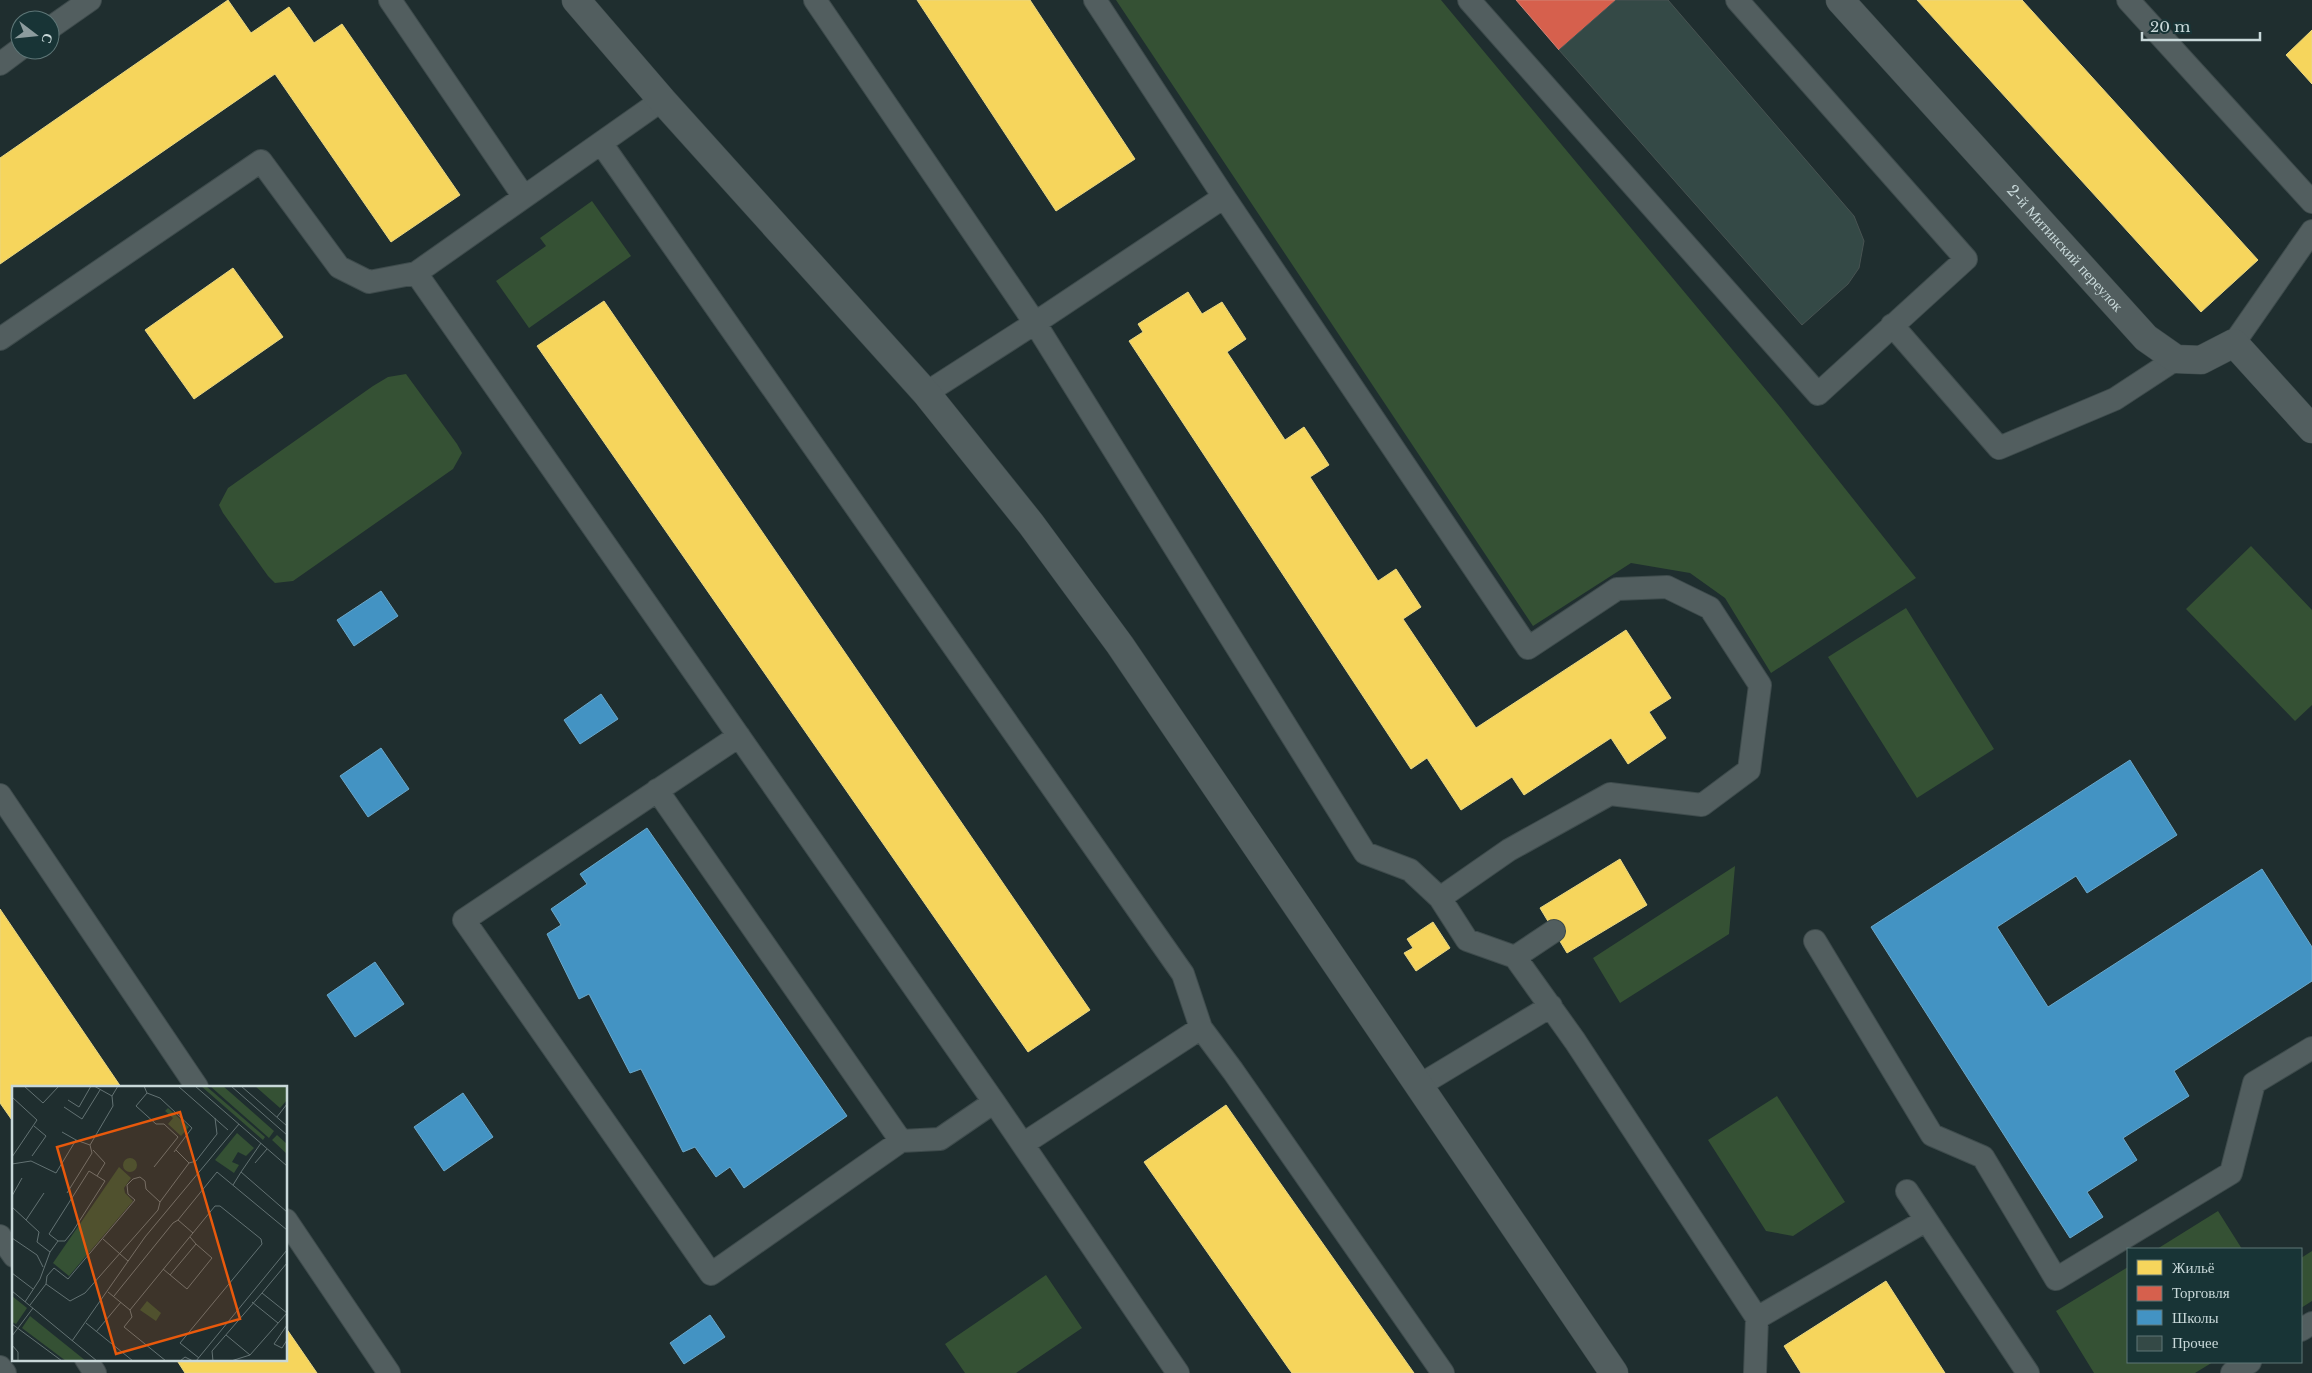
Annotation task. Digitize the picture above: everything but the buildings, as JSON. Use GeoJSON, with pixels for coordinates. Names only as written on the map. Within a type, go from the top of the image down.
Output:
{"type":"FeatureCollection","features":[{"type":"Feature","properties":{"kind":"street"},"geometry":{"type":"LineString","coordinates":[[576,0],[662,100],[926,394],[1031,524],[1120,645],[1614,1373]]}},
{"type":"Feature","properties":{"kind":"street","name":"2-й Митинский переулок"},"geometry":{"type":"LineString","coordinates":[[1840,0],[2146,338],[2176,359]]}},
{"type":"Feature","properties":{"kind":"street"},"geometry":{"type":"LineString","coordinates":[[2176,359],[2201,360],[2234,343],[2312,429]]}},
{"type":"Feature","properties":{"kind":"lane"},"geometry":{"type":"LineString","coordinates":[[60,21],[90,0]]}},
{"type":"Feature","properties":{"kind":"lane"},"geometry":{"type":"LineString","coordinates":[[390,0],[524,197]]}},
{"type":"Feature","properties":{"kind":"lane"},"geometry":{"type":"LineString","coordinates":[[815,0],[1035,323],[1366,853],[1410,870],[1440,898],[1468,940],[1515,957],[1550,1006],[1757,1318],[1755,1373]]}},
{"type":"Feature","properties":{"kind":"lane"},"geometry":{"type":"LineString","coordinates":[[1094,0],[1224,197],[1528,648],[1618,589],[1667,586],[1710,608],[1760,685],[1749,770],[1702,805],[1610,794],[1509,850],[1440,898]]}},
{"type":"Feature","properties":{"kind":"lane"},"geometry":{"type":"LineString","coordinates":[[1469,0],[1818,394],[1966,259],[1737,0]]}},
{"type":"Feature","properties":{"kind":"lane"},"geometry":{"type":"LineString","coordinates":[[2128,0],[2312,202]]}},
{"type":"Feature","properties":{"kind":"lane"},"geometry":{"type":"LineString","coordinates":[[0,339],[260,161],[339,267],[369,282],[416,273],[662,100]]}},
{"type":"Feature","properties":{"kind":"lane"},"geometry":{"type":"LineString","coordinates":[[601,142],[1183,974],[1200,1028],[1252,1098],[1443,1373]]}},
{"type":"Feature","properties":{"kind":"lane"},"geometry":{"type":"LineString","coordinates":[[926,394],[1224,197]]}},
{"type":"Feature","properties":{"kind":"lane"},"geometry":{"type":"LineString","coordinates":[[2234,343],[2312,231]]}},
{"type":"Feature","properties":{"kind":"lane"},"geometry":{"type":"LineString","coordinates":[[416,273],[994,1102],[1178,1373]]}},
{"type":"Feature","properties":{"kind":"lane"},"geometry":{"type":"LineString","coordinates":[[1892,325],[1999,448],[2115,398],[2176,359]]}},
{"type":"Feature","properties":{"kind":"lane"},"geometry":{"type":"LineString","coordinates":[[739,736],[464,920],[480,944],[711,1274],[901,1141],[940,1139],[994,1102]]}},
{"type":"Feature","properties":{"kind":"lane"},"geometry":{"type":"LineString","coordinates":[[657,790],[901,1141]]}},
{"type":"Feature","properties":{"kind":"lane"},"geometry":{"type":"LineString","coordinates":[[0,795],[195,1086]]}},
{"type":"Feature","properties":{"kind":"lane"},"geometry":{"type":"LineString","coordinates":[[1515,957],[1554,931]]}},
{"type":"Feature","properties":{"kind":"lane"},"geometry":{"type":"LineString","coordinates":[[1815,941],[1932,1135],[1983,1157],[2056,1279],[2231,1173],[2254,1083],[2312,1048]]}},
{"type":"Feature","properties":{"kind":"lane"},"geometry":{"type":"LineString","coordinates":[[1420,1085],[1550,1006]]}},
{"type":"Feature","properties":{"kind":"lane"},"geometry":{"type":"LineString","coordinates":[[1023,1144],[1200,1028]]}},
{"type":"Feature","properties":{"kind":"lane"},"geometry":{"type":"LineString","coordinates":[[1907,1191],[1925,1220],[1974,1289],[2028,1373]]}},
{"type":"Feature","properties":{"kind":"lane"},"geometry":{"type":"LineString","coordinates":[[1757,1318],[1925,1220]]}},
{"type":"Feature","properties":{"kind":"lane"},"geometry":{"type":"LineString","coordinates":[[288,1223],[389,1373]]}},
{"type":"Feature","properties":{"kind":"lane"},"geometry":{"type":"LineString","coordinates":[[0,1236],[12,1253]]}},
{"type":"Feature","properties":{"kind":"lane"},"geometry":{"type":"LineString","coordinates":[[87,1360],[95,1373]]}},
{"type":"Feature","properties":{"kind":"lane"},"geometry":{"type":"LineString","coordinates":[[2232,1373],[2248,1363]]}},
{"type":"Feature","properties":{"kind":"lane"},"geometry":{"type":"LineString","coordinates":[[0,1366],[5,1373]]}},
{"type":"Feature","properties":{"kind":"green space"},"geometry":{"type":"Polygon","coordinates":[[[1116,0],[1441,0],[1781,408],[1916,578],[1771,673],[1725,598],[1690,573],[1631,563],[1533,626],[1116,0]]]}},
{"type":"Feature","properties":{"kind":"green space"},"geometry":{"type":"Polygon","coordinates":[[[592,201],[631,256],[529,328],[496,281],[546,246],[540,238],[592,201]]]}},
{"type":"Feature","properties":{"kind":"green space"},"geometry":{"type":"Polygon","coordinates":[[[406,374],[462,453],[453,469],[293,581],[275,583],[268,576],[219,505],[228,488],[373,386],[388,377],[406,374]]]}},
{"type":"Feature","properties":{"kind":"green space"},"geometry":{"type":"Polygon","coordinates":[[[2251,546],[2312,610],[2312,705],[2295,721],[2186,609],[2251,546]]]}},
{"type":"Feature","properties":{"kind":"green space"},"geometry":{"type":"Polygon","coordinates":[[[1906,608],[1994,749],[1917,798],[1828,657],[1906,608]]]}},
{"type":"Feature","properties":{"kind":"green space"},"geometry":{"type":"Polygon","coordinates":[[[1735,866],[1729,934],[1620,1003],[1593,958],[1735,866]]]}},
{"type":"Feature","properties":{"kind":"green space"},"geometry":{"type":"Polygon","coordinates":[[[1777,1096],[1845,1202],[1793,1236],[1766,1231],[1708,1140],[1777,1096]]]}},
{"type":"Feature","properties":{"kind":"green space"},"geometry":{"type":"Polygon","coordinates":[[[2218,1211],[2241,1248],[2159,1248],[2218,1211]]]}},
{"type":"Feature","properties":{"kind":"green space"},"geometry":{"type":"Polygon","coordinates":[[[2312,1251],[2312,1301],[2302,1307],[2302,1257],[2312,1251]]]}},
{"type":"Feature","properties":{"kind":"green space"},"geometry":{"type":"Polygon","coordinates":[[[2127,1268],[2127,1363],[2211,1363],[2195,1373],[2094,1373],[2056,1311],[2127,1268]]]}},
{"type":"Feature","properties":{"kind":"green space"},"geometry":{"type":"Polygon","coordinates":[[[1046,1275],[1082,1328],[1016,1373],[965,1373],[945,1344],[1046,1275]]]}}]}
